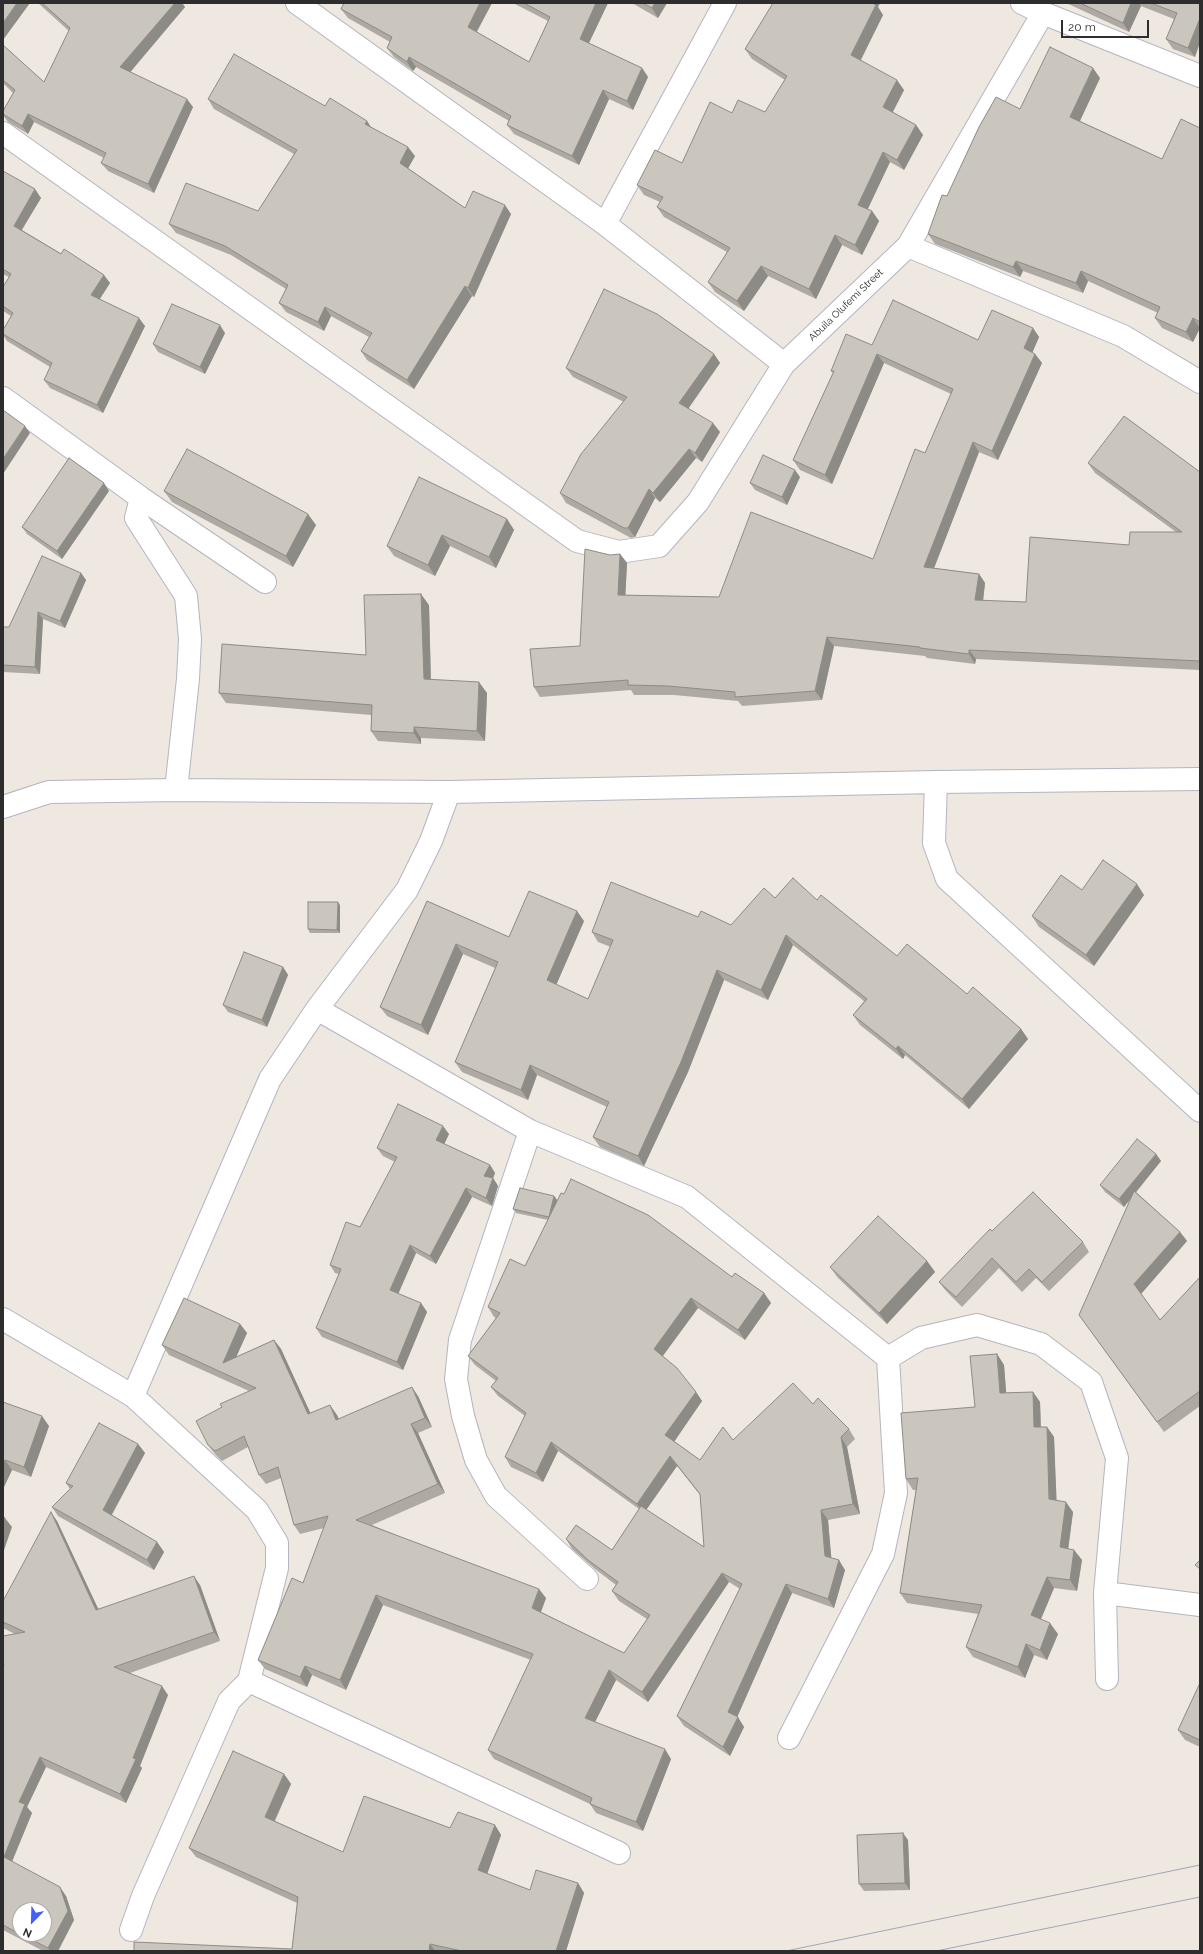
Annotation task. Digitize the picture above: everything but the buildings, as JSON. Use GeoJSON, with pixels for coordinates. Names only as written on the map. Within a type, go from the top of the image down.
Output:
{"type":"FeatureCollection","features":[{"type":"Feature","properties":{"kind":"street"},"geometry":{"type":"LineString","coordinates":[[297,3],[605,224],[784,364]]}},
{"type":"Feature","properties":{"kind":"street"},"geometry":{"type":"LineString","coordinates":[[605,224],[725,3]]}},
{"type":"Feature","properties":{"kind":"street"},"geometry":{"type":"LineString","coordinates":[[1022,3],[1043,13],[1200,76]]}},
{"type":"Feature","properties":{"kind":"street","name":"Abuila Olufemi Street"},"geometry":{"type":"LineString","coordinates":[[3,133],[577,541],[619,552],[659,546],[698,502],[784,364],[908,246],[1043,13]]}},
{"type":"Feature","properties":{"kind":"street"},"geometry":{"type":"LineString","coordinates":[[908,246],[1123,336],[1200,382]]}},
{"type":"Feature","properties":{"kind":"street"},"geometry":{"type":"LineString","coordinates":[[3,398],[141,498],[265,582]]}},
{"type":"Feature","properties":{"kind":"street"},"geometry":{"type":"LineString","coordinates":[[141,498],[136,518],[186,596],[190,639],[189,666],[176,790]]}},
{"type":"Feature","properties":{"kind":"street"},"geometry":{"type":"LineString","coordinates":[[3,807],[49,792],[176,790],[449,792],[936,782],[1200,779]]}},
{"type":"Feature","properties":{"kind":"street"},"geometry":{"type":"LineString","coordinates":[[936,782],[934,843],[947,878],[1200,1111]]}},
{"type":"Feature","properties":{"kind":"street"},"geometry":{"type":"LineString","coordinates":[[133,1396],[270,1079],[317,1009],[407,890],[431,841],[449,792]]}},
{"type":"Feature","properties":{"kind":"street"},"geometry":{"type":"LineString","coordinates":[[317,1009],[530,1131],[688,1197],[888,1358],[896,1493],[883,1554],[789,1738]]}},
{"type":"Feature","properties":{"kind":"street"},"geometry":{"type":"LineString","coordinates":[[530,1131],[460,1340],[456,1379],[463,1416],[476,1460],[496,1496],[587,1579]]}},
{"type":"Feature","properties":{"kind":"street"},"geometry":{"type":"LineString","coordinates":[[3,1319],[133,1396],[257,1510],[277,1543],[277,1568],[249,1681],[229,1701],[142,1896],[131,1930]]}},
{"type":"Feature","properties":{"kind":"street"},"geometry":{"type":"LineString","coordinates":[[888,1358],[921,1338],[977,1325],[1041,1344],[1091,1382],[1117,1458],[1105,1594],[1107,1679]]}},
{"type":"Feature","properties":{"kind":"street"},"geometry":{"type":"LineString","coordinates":[[1105,1594],[1200,1605]]}},
{"type":"Feature","properties":{"kind":"street"},"geometry":{"type":"LineString","coordinates":[[249,1681],[619,1853]]}},
{"type":"Feature","properties":{"kind":"tram line"},"geometry":{"type":"LineString","coordinates":[[786,1951],[1200,1865]]}},
{"type":"Feature","properties":{"kind":"tram line"},"geometry":{"type":"LineString","coordinates":[[936,1951],[1200,1897]]}}]}
